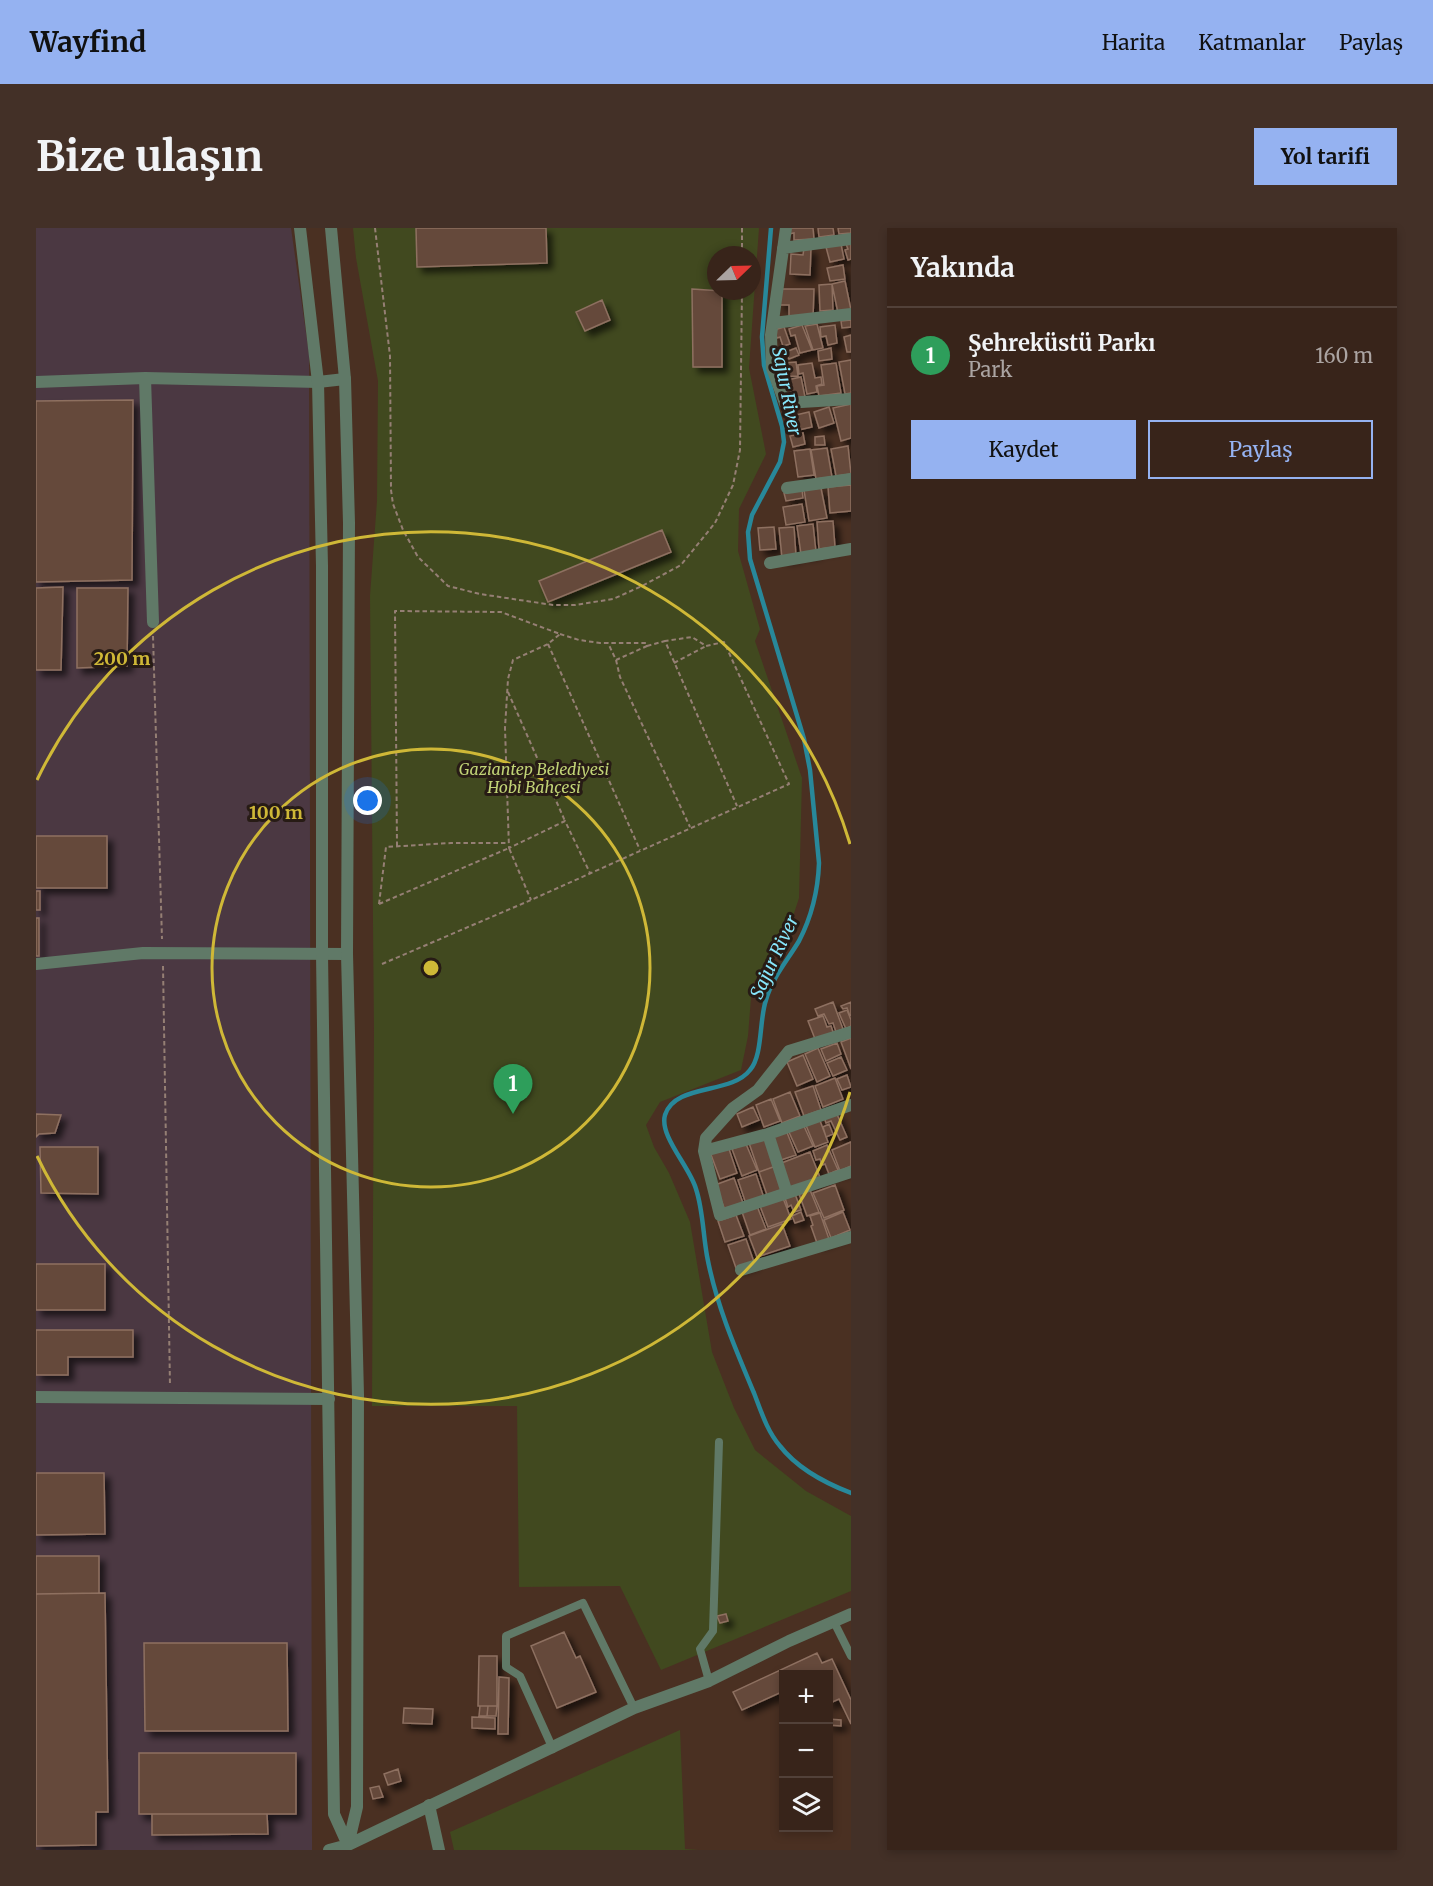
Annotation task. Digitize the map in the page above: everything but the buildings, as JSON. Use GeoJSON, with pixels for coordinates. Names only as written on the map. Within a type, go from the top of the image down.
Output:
{"type":"FeatureCollection","features":[{"type":"Feature","properties":{"kind":"street"},"geometry":{"type":"LineString","coordinates":[[300,228],[318,382],[322,566],[322,954],[334,1814],[348,1848]]}},
{"type":"Feature","properties":{"kind":"street"},"geometry":{"type":"LineString","coordinates":[[331,228],[345,379],[350,578],[346,954],[358,1395],[357,1807],[348,1848]]}},
{"type":"Feature","properties":{"kind":"street"},"geometry":{"type":"LineString","coordinates":[[786,228],[771,334],[771,368],[785,403],[851,399]]}},
{"type":"Feature","properties":{"kind":"street"},"geometry":{"type":"LineString","coordinates":[[783,248],[851,239]]}},
{"type":"Feature","properties":{"kind":"street"},"geometry":{"type":"LineString","coordinates":[[773,323],[851,314]]}},
{"type":"Feature","properties":{"kind":"street"},"geometry":{"type":"LineString","coordinates":[[145,378],[153,622]]}},
{"type":"Feature","properties":{"kind":"street"},"geometry":{"type":"LineString","coordinates":[[36,382],[145,378],[318,382],[345,379]]}},
{"type":"Feature","properties":{"kind":"street"},"geometry":{"type":"LineString","coordinates":[[787,488],[851,479]]}},
{"type":"Feature","properties":{"kind":"street"},"geometry":{"type":"LineString","coordinates":[[770,563],[851,549]]}},
{"type":"Feature","properties":{"kind":"street"},"geometry":{"type":"LineString","coordinates":[[36,964],[143,953],[346,954]]}},
{"type":"Feature","properties":{"kind":"street"},"geometry":{"type":"LineString","coordinates":[[851,1032],[789,1051],[758,1090],[721,1119],[706,1138],[704,1151],[720,1215],[851,1172]]}},
{"type":"Feature","properties":{"kind":"street"},"geometry":{"type":"LineString","coordinates":[[704,1151],[768,1134],[851,1105]]}},
{"type":"Feature","properties":{"kind":"street"},"geometry":{"type":"LineString","coordinates":[[768,1134],[787,1193]]}},
{"type":"Feature","properties":{"kind":"street"},"geometry":{"type":"LineString","coordinates":[[741,1270],[851,1237]]}},
{"type":"Feature","properties":{"kind":"street"},"geometry":{"type":"LineString","coordinates":[[36,1397],[328,1399]]}},
{"type":"Feature","properties":{"kind":"street"},"geometry":{"type":"LineString","coordinates":[[329,1850],[348,1848],[429,1805],[553,1749],[634,1708],[709,1681],[851,1614]]}},
{"type":"Feature","properties":{"kind":"street"},"geometry":{"type":"LineString","coordinates":[[429,1805],[439,1850]]}},
{"type":"Feature","properties":{"kind":"lane"},"geometry":{"type":"LineString","coordinates":[[709,1681],[700,1649],[713,1631],[719,1443]]}},
{"type":"Feature","properties":{"kind":"lane"},"geometry":{"type":"LineString","coordinates":[[553,1749],[520,1676],[506,1667],[506,1636],[583,1603],[634,1708]]}},
{"type":"Feature","properties":{"kind":"lane"},"geometry":{"type":"LineString","coordinates":[[834,1622],[851,1656]]}},
{"type":"Feature","properties":{"kind":"path"},"geometry":{"type":"LineString","coordinates":[[375,228],[390,356],[391,490],[395,511],[418,557],[427,567],[448,586],[480,594],[553,605],[575,605],[613,599],[666,574],[681,564],[715,524],[728,498],[738,468],[741,438],[742,300]]}},
{"type":"Feature","properties":{"kind":"path"},"geometry":{"type":"LineString","coordinates":[[742,228],[742,246]]}},
{"type":"Feature","properties":{"kind":"path"},"geometry":{"type":"LineString","coordinates":[[397,846],[395,611],[501,612],[579,640],[646,643],[647,646]]}},
{"type":"Feature","properties":{"kind":"path"},"geometry":{"type":"LineString","coordinates":[[153,622],[163,954],[171,1398]]}},
{"type":"Feature","properties":{"kind":"path"},"geometry":{"type":"LineString","coordinates":[[531,900],[508,843],[505,728],[508,679],[513,660],[548,644],[560,634]]}},
{"type":"Feature","properties":{"kind":"path"},"geometry":{"type":"LineString","coordinates":[[616,660],[647,646],[665,641],[692,637],[706,645]]}},
{"type":"Feature","properties":{"kind":"path"},"geometry":{"type":"LineString","coordinates":[[665,641],[738,807]]}},
{"type":"Feature","properties":{"kind":"path"},"geometry":{"type":"LineString","coordinates":[[382,964],[789,784],[724,642],[706,645],[674,663]]}},
{"type":"Feature","properties":{"kind":"path"},"geometry":{"type":"LineString","coordinates":[[608,643],[616,660],[620,678],[691,828]]}},
{"type":"Feature","properties":{"kind":"path"},"geometry":{"type":"LineString","coordinates":[[548,644],[640,851]]}},
{"type":"Feature","properties":{"kind":"path"},"geometry":{"type":"LineString","coordinates":[[507,690],[590,873]]}},
{"type":"Feature","properties":{"kind":"path"},"geometry":{"type":"LineString","coordinates":[[508,843],[451,843],[386,847],[379,904],[509,848],[565,821]]}},
{"type":"Feature","properties":{"kind":"shaded area"},"geometry":{"type":"Polygon","coordinates":[[[36,228],[291,228],[309,354],[312,1850],[36,1850],[36,228]]]}},
{"type":"Feature","properties":{"kind":"green space","name":"Gaziantep Belediyesi Hobi Bahçesi"},"geometry":{"type":"Polygon","coordinates":[[[353,228],[759,228],[758,246],[707,246],[707,300],[754,300],[749,368],[766,454],[739,509],[738,551],[760,629],[755,641],[802,778],[799,898],[787,935],[752,985],[748,1036],[741,1070],[660,1102],[646,1125],[654,1147],[669,1173],[690,1222],[712,1352],[734,1408],[755,1450],[806,1491],[851,1516],[851,1591],[661,1670],[620,1586],[519,1587],[517,1406],[372,1406],[374,1031],[370,596],[377,501],[378,381],[356,258],[353,228]]]}},
{"type":"Feature","properties":{"kind":"green space"},"geometry":{"type":"Polygon","coordinates":[[[680,1730],[685,1849],[699,1850],[454,1850],[450,1832],[680,1730]]]}},
{"type":"Feature","properties":{"kind":"waterway","name":"Sajur River"},"geometry":{"type":"LineString","coordinates":[[771,228],[762,337],[764,365],[782,426],[784,442],[780,462],[752,515],[748,532],[750,559],[804,739],[810,770],[819,863],[817,883],[814,903],[804,932],[769,992],[754,1064],[741,1078],[680,1098],[671,1105],[665,1115],[664,1123],[671,1142],[693,1180],[702,1214],[707,1256],[715,1291],[733,1343],[768,1427],[780,1446],[803,1468],[831,1485],[851,1493]]}},
{"type":"Feature","properties":{"kind":"place","name":"Şehreküstü Parkı"},"geometry":{"type":"Point","coordinates":[513,1114]}}]}
